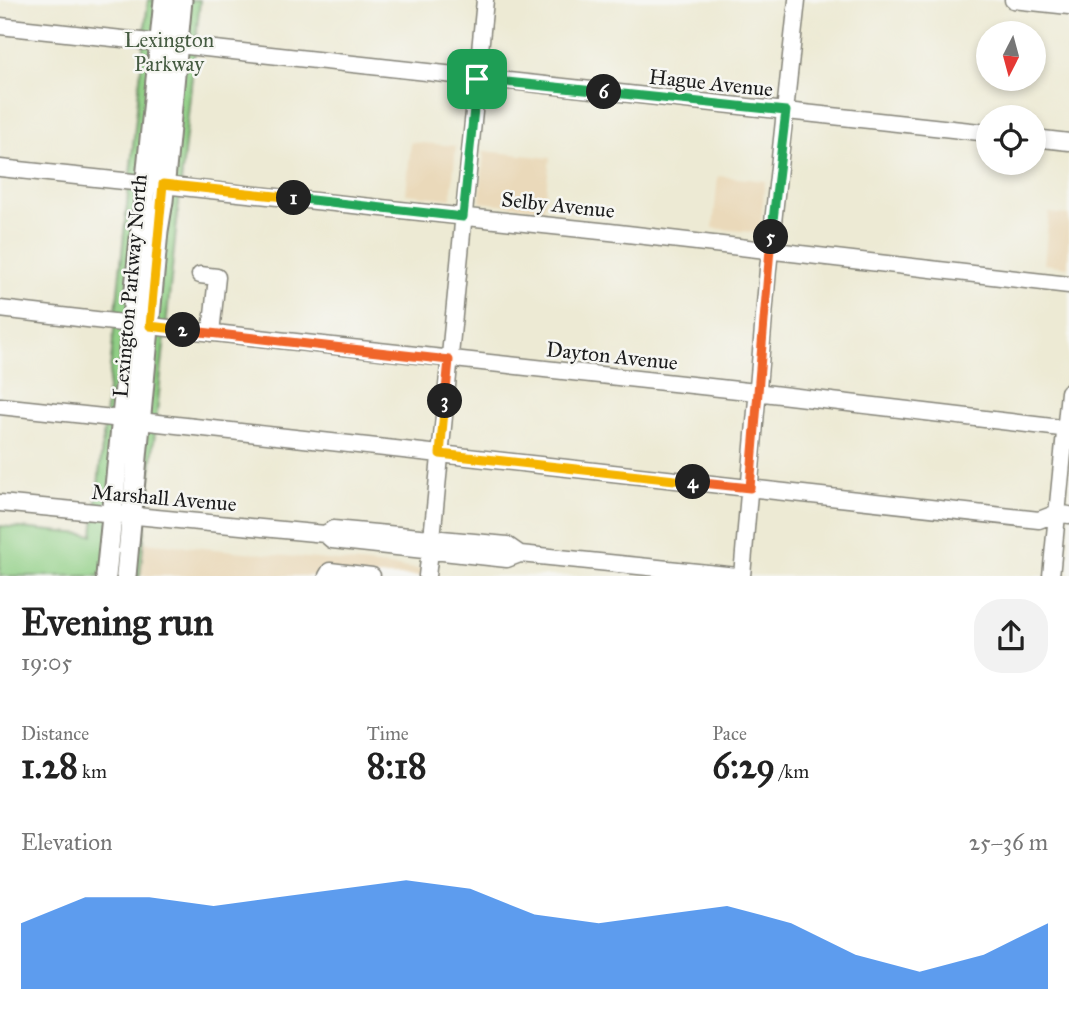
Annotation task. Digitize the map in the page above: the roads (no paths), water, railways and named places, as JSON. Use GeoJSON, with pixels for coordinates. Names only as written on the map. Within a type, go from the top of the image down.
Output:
{"type":"FeatureCollection","features":[{"type":"Feature","properties":{"kind":"main road","name":"Lexington Parkway North"},"geometry":{"type":"LineString","coordinates":[[164,0],[169,44]]}},
{"type":"Feature","properties":{"kind":"main road","name":"Lexington Parkway North"},"geometry":{"type":"LineString","coordinates":[[106,576],[112,514],[131,420],[169,44],[182,0]]}},
{"type":"Feature","properties":{"kind":"main road","name":"Lexington Parkway North"},"geometry":{"type":"LineString","coordinates":[[126,576],[133,516],[131,420]]}},
{"type":"Feature","properties":{"kind":"street"},"geometry":{"type":"LineString","coordinates":[[427,576],[485,0]]}},
{"type":"Feature","properties":{"kind":"street"},"geometry":{"type":"LineString","coordinates":[[739,576],[750,488],[756,392],[797,0]]}},
{"type":"Feature","properties":{"kind":"street"},"geometry":{"type":"LineString","coordinates":[[1013,0],[1069,6]]}},
{"type":"Feature","properties":{"kind":"street","name":"Hague Avenue"},"geometry":{"type":"LineString","coordinates":[[0,26],[976,132]]}},
{"type":"Feature","properties":{"kind":"street"},"geometry":{"type":"LineString","coordinates":[[1046,139],[1069,142]]}},
{"type":"Feature","properties":{"kind":"street","name":"Selby Avenue"},"geometry":{"type":"LineString","coordinates":[[0,168],[770,250],[1069,285]]}},
{"type":"Feature","properties":{"kind":"street"},"geometry":{"type":"LineString","coordinates":[[201,275],[217,277],[211,333]]}},
{"type":"Feature","properties":{"kind":"street","name":"Dayton Avenue"},"geometry":{"type":"LineString","coordinates":[[0,309],[1067,429]]}},
{"type":"Feature","properties":{"kind":"street"},"geometry":{"type":"LineString","coordinates":[[1051,576],[1063,514],[1069,392]]}},
{"type":"Feature","properties":{"kind":"street"},"geometry":{"type":"LineString","coordinates":[[0,406],[1039,520],[1063,514]]}},
{"type":"Feature","properties":{"kind":"street","name":"Marshall Avenue"},"geometry":{"type":"LineString","coordinates":[[0,503],[325,534],[333,528],[431,544],[507,545],[520,554],[739,576]]}},
{"type":"Feature","properties":{"kind":"street"},"geometry":{"type":"LineString","coordinates":[[327,576],[330,571],[372,576]]}},
{"type":"Feature","properties":{"kind":"park label","name":"Lexington Parkway"},"geometry":{"type":"Point","coordinates":[169,52]}}]}
